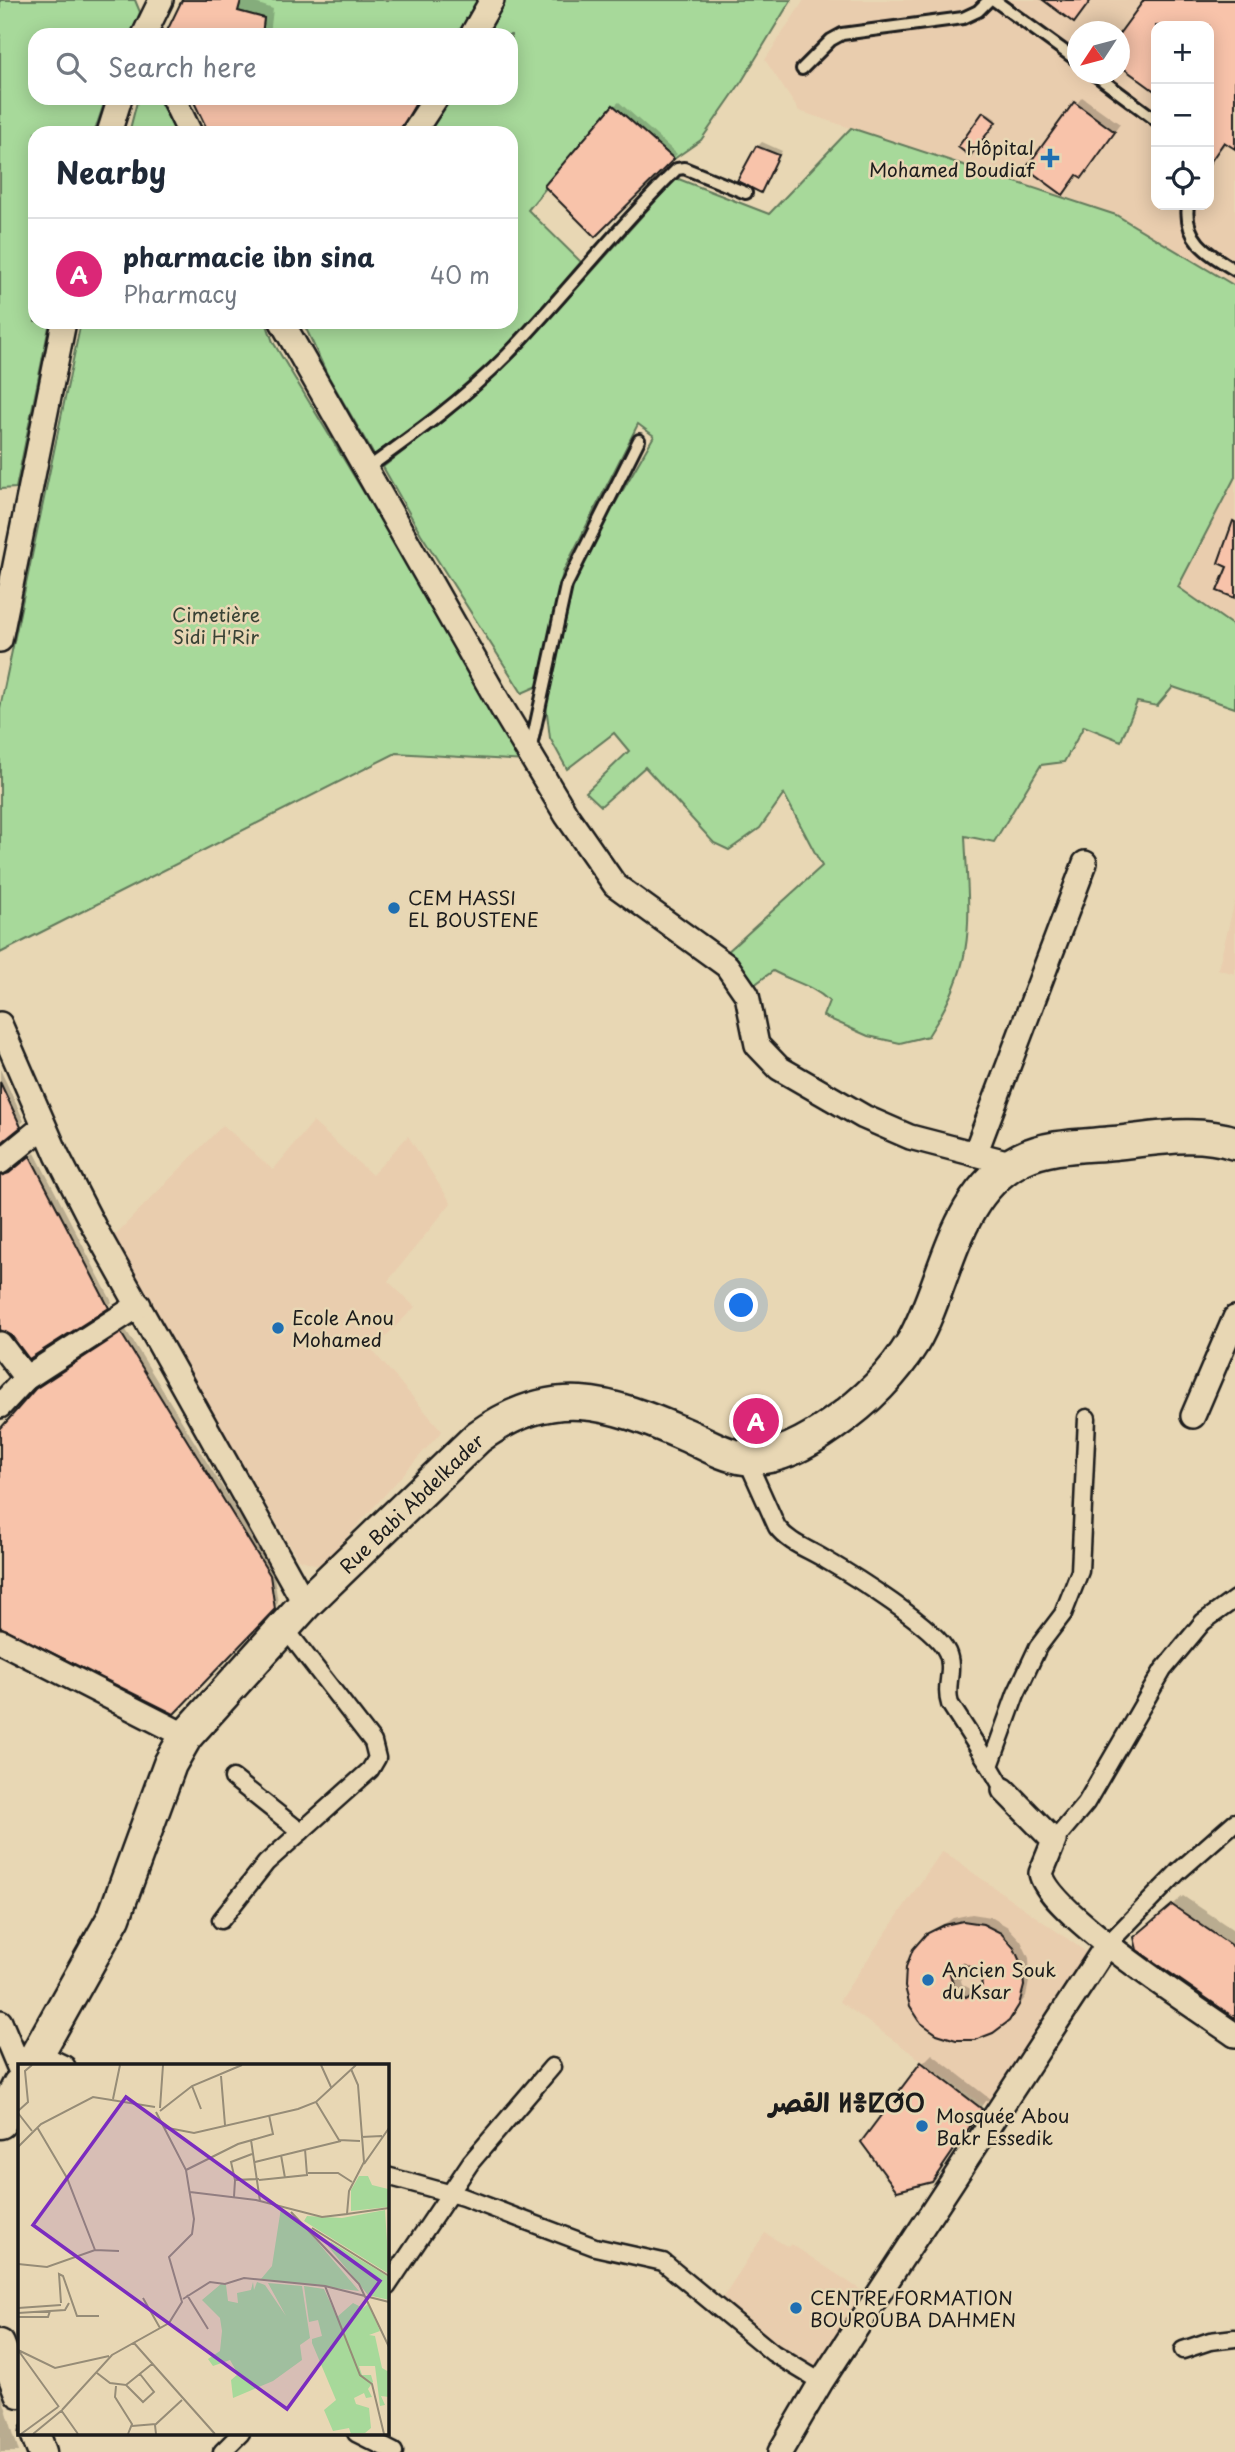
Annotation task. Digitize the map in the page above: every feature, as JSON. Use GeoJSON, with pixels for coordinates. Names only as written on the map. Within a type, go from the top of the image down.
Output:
{"type":"FeatureCollection","features":[{"type":"Feature","properties":{"kind":"main road","name":"Rue Babi Abdelkader"},"geometry":{"type":"LineString","coordinates":[[39,2062],[114,1917],[147,1833],[158,1792],[186,1736],[305,1604],[478,1437],[511,1416],[529,1409],[558,1401],[587,1401],[608,1406],[746,1458],[782,1453],[808,1441],[850,1412],[890,1375],[913,1342],[966,1216],[995,1178],[1014,1164],[1059,1148],[1160,1138],[1215,1138],[1235,1143]]}},
{"type":"Feature","properties":{"kind":"street"},"geometry":{"type":"LineString","coordinates":[[476,28],[492,0]]}},
{"type":"Feature","properties":{"kind":"street"},"geometry":{"type":"LineString","coordinates":[[111,126],[118,105]]}},
{"type":"Feature","properties":{"kind":"street"},"geometry":{"type":"LineString","coordinates":[[176,105],[187,126]]}},
{"type":"Feature","properties":{"kind":"street"},"geometry":{"type":"LineString","coordinates":[[418,126],[431,105]]}},
{"type":"Feature","properties":{"kind":"street"},"geometry":{"type":"LineString","coordinates":[[0,640],[63,329]]}},
{"type":"Feature","properties":{"kind":"street"},"geometry":{"type":"LineString","coordinates":[[286,329],[529,753],[615,885],[640,906],[709,951],[734,974],[749,1001],[757,1045],[768,1060],[864,1117],[910,1137],[1014,1164]]}},
{"type":"Feature","properties":{"kind":"street"},"geometry":{"type":"LineString","coordinates":[[975,1154],[1085,863]]}},
{"type":"Feature","properties":{"kind":"street"},"geometry":{"type":"LineString","coordinates":[[0,1024],[43,1126],[94,1227],[305,1604]]}},
{"type":"Feature","properties":{"kind":"street"},"geometry":{"type":"LineString","coordinates":[[0,1162],[43,1126]]}},
{"type":"Feature","properties":{"kind":"street"},"geometry":{"type":"LineString","coordinates":[[0,1406],[26,1378],[139,1306]]}},
{"type":"Feature","properties":{"kind":"street"},"geometry":{"type":"LineString","coordinates":[[1193,1416],[1235,1318]]}},
{"type":"Feature","properties":{"kind":"street"},"geometry":{"type":"LineString","coordinates":[[0,1344],[26,1378]]}},
{"type":"Feature","properties":{"kind":"street"},"geometry":{"type":"LineString","coordinates":[[990,1766],[1016,1694],[1038,1647],[1063,1614],[1080,1571],[1087,1418]]}},
{"type":"Feature","properties":{"kind":"street"},"geometry":{"type":"LineString","coordinates":[[746,1458],[777,1527],[784,1536],[825,1559],[927,1629],[945,1648],[953,1665],[947,1696],[950,1704],[1004,1790],[1054,1841]]}},
{"type":"Feature","properties":{"kind":"street"},"geometry":{"type":"LineString","coordinates":[[1235,1600],[1203,1622],[1163,1670],[1086,1803],[1054,1841],[1041,1873],[1047,1890],[1107,1945],[1235,2035]]}},
{"type":"Feature","properties":{"kind":"street"},"geometry":{"type":"LineString","coordinates":[[221,1920],[252,1878],[370,1770],[377,1758],[377,1750],[284,1627]]}},
{"type":"Feature","properties":{"kind":"street"},"geometry":{"type":"LineString","coordinates":[[0,1642],[186,1736]]}},
{"type":"Feature","properties":{"kind":"street"},"geometry":{"type":"LineString","coordinates":[[233,1778],[301,1832]]}},
{"type":"Feature","properties":{"kind":"street"},"geometry":{"type":"LineString","coordinates":[[780,2452],[821,2382],[1107,1945],[1178,1872],[1235,1822]]}},
{"type":"Feature","properties":{"kind":"street"},"geometry":{"type":"LineString","coordinates":[[0,2022],[39,2062]]}},
{"type":"Feature","properties":{"kind":"street"},"geometry":{"type":"LineString","coordinates":[[388,2285],[471,2162],[552,2067]]}},
{"type":"Feature","properties":{"kind":"street"},"geometry":{"type":"LineString","coordinates":[[388,2176],[449,2193],[595,2246],[663,2262],[773,2353],[821,2382]]}},
{"type":"Feature","properties":{"kind":"street"},"geometry":{"type":"LineString","coordinates":[[1183,2350],[1210,2341],[1235,2338]]}},
{"type":"Feature","properties":{"kind":"street"},"geometry":{"type":"LineString","coordinates":[[0,2344],[18,2390]]}},
{"type":"Feature","properties":{"kind":"street"},"geometry":{"type":"LineString","coordinates":[[35,2434],[42,2452]]}},
{"type":"Feature","properties":{"kind":"street"},"geometry":{"type":"LineString","coordinates":[[222,2452],[240,2434]]}},
{"type":"Feature","properties":{"kind":"street"},"geometry":{"type":"LineString","coordinates":[[358,2434],[394,2452]]}},
{"type":"Feature","properties":{"kind":"lane"},"geometry":{"type":"LineString","coordinates":[[802,69],[831,40],[842,34],[963,18],[978,11],[991,0],[1067,54]]}},
{"type":"Feature","properties":{"kind":"lane"},"geometry":{"type":"LineString","coordinates":[[1107,84],[1151,116]]}},
{"type":"Feature","properties":{"kind":"lane"},"geometry":{"type":"LineString","coordinates":[[365,470],[453,404],[505,357],[647,198],[677,169],[684,168],[746,193]]}},
{"type":"Feature","properties":{"kind":"lane"},"geometry":{"type":"LineString","coordinates":[[1187,210],[1186,222],[1196,243],[1235,271]]}},
{"type":"Feature","properties":{"kind":"lane"},"geometry":{"type":"LineString","coordinates":[[529,753],[563,594],[574,566],[639,440]]}},
{"type":"Feature","properties":{"kind":"shaded area","name":"Hôpital Mohamed Boudiaf"},"geometry":{"type":"Polygon","coordinates":[[[804,0],[1235,0],[1235,286],[1116,215],[799,111],[765,60],[804,0]]]}},
{"type":"Feature","properties":{"kind":"shaded area"},"geometry":{"type":"Polygon","coordinates":[[[1235,477],[1235,626],[1178,587],[1235,477]]]}},
{"type":"Feature","properties":{"kind":"shaded area"},"geometry":{"type":"Polygon","coordinates":[[[1235,901],[1235,974],[1218,969],[1235,901]]]}},
{"type":"Feature","properties":{"kind":"shaded area","name":"Ecole Anou Mohamed"},"geometry":{"type":"Polygon","coordinates":[[[313,1122],[372,1175],[408,1136],[451,1203],[388,1281],[415,1307],[372,1350],[442,1431],[321,1566],[298,1559],[110,1240],[223,1125],[273,1170],[313,1122]]]}},
{"type":"Feature","properties":{"kind":"shaded area"},"geometry":{"type":"Polygon","coordinates":[[[942,1851],[1092,1956],[992,2111],[839,2001],[942,1851]]]}},
{"type":"Feature","properties":{"kind":"shaded area","name":"CENTRE FORMATION BOUROUBA DAHMEN"},"geometry":{"type":"Polygon","coordinates":[[[765,2233],[788,2247],[791,2244],[867,2294],[816,2374],[783,2358],[780,2348],[746,2323],[747,2316],[721,2300],[765,2233]]]}},
{"type":"Feature","properties":{"kind":"green space"},"geometry":{"type":"Polygon","coordinates":[[[0,0],[135,0],[140,12],[134,28],[28,28],[28,105],[104,105],[96,126],[28,126],[28,329],[49,329],[16,488],[0,489],[0,0]]]}},
{"type":"Feature","properties":{"kind":"green space"},"geometry":{"type":"Polygon","coordinates":[[[241,0],[487,0],[471,28],[263,28],[264,18],[238,11],[241,0]]]}},
{"type":"Feature","properties":{"kind":"green space"},"geometry":{"type":"Polygon","coordinates":[[[500,0],[791,0],[742,81],[701,140],[674,159],[613,105],[528,210],[581,262],[511,343],[440,407],[374,455],[327,374],[306,329],[518,329],[518,126],[428,126],[441,105],[518,105],[518,28],[483,28],[500,0]]]}},
{"type":"Feature","properties":{"kind":"green space"},"geometry":{"type":"Polygon","coordinates":[[[136,105],[162,105],[172,126],[131,126],[136,105]]]}},
{"type":"Feature","properties":{"kind":"green space"},"geometry":{"type":"Polygon","coordinates":[[[851,128],[1116,215],[1235,286],[1235,477],[1178,587],[1235,627],[1235,708],[1173,687],[1157,706],[1137,702],[1121,741],[1084,726],[1064,762],[1041,765],[994,842],[965,836],[968,917],[963,962],[944,1009],[928,1036],[900,1043],[868,1036],[823,1016],[829,1001],[809,987],[773,971],[746,991],[725,954],[822,866],[784,794],[760,828],[729,850],[714,843],[645,767],[601,806],[586,792],[629,751],[614,733],[567,769],[550,738],[546,705],[568,598],[590,547],[654,436],[638,424],[563,572],[538,686],[522,693],[421,534],[383,467],[448,417],[518,354],[676,178],[769,214],[851,128]]]}},
{"type":"Feature","properties":{"kind":"green space","name":"Cimetière Sidi H'Rir"},"geometry":{"type":"Polygon","coordinates":[[[80,329],[268,329],[273,342],[526,761],[396,753],[0,953],[0,708],[80,329]]]}},
{"type":"Feature","properties":{"kind":"building"},"geometry":{"type":"Polygon","coordinates":[[[182,0],[241,0],[238,11],[264,18],[263,28],[168,28],[182,0]]]}},
{"type":"Feature","properties":{"kind":"building"},"geometry":{"type":"Polygon","coordinates":[[[1043,0],[1091,0],[1075,21],[1071,21],[1043,0]]]}},
{"type":"Feature","properties":{"kind":"building"},"geometry":{"type":"Polygon","coordinates":[[[1144,0],[1235,0],[1235,149],[1224,142],[1214,157],[1214,21],[1151,21],[1151,88],[1130,73],[1129,21],[1144,0]]]}},
{"type":"Feature","properties":{"kind":"building"},"geometry":{"type":"Polygon","coordinates":[[[1074,102],[1115,132],[1082,178],[1077,175],[1063,195],[1026,168],[1074,102]]]}},
{"type":"Feature","properties":{"kind":"building"},"geometry":{"type":"Polygon","coordinates":[[[195,105],[415,105],[403,126],[206,126],[195,105]]]}},
{"type":"Feature","properties":{"kind":"building"},"geometry":{"type":"Polygon","coordinates":[[[613,105],[674,159],[595,237],[544,186],[613,105]]]}},
{"type":"Feature","properties":{"kind":"building"},"geometry":{"type":"Polygon","coordinates":[[[983,112],[996,122],[970,156],[958,147],[983,112]]]}},
{"type":"Feature","properties":{"kind":"building"},"geometry":{"type":"Polygon","coordinates":[[[756,146],[779,155],[761,193],[737,181],[756,146]]]}},
{"type":"Feature","properties":{"kind":"building"},"geometry":{"type":"Polygon","coordinates":[[[1233,521],[1235,598],[1217,591],[1227,567],[1218,563],[1233,521]]]}},
{"type":"Feature","properties":{"kind":"building"},"geometry":{"type":"Polygon","coordinates":[[[0,1082],[21,1127],[0,1144],[0,1082]]]}},
{"type":"Feature","properties":{"kind":"building"},"geometry":{"type":"Polygon","coordinates":[[[30,1156],[109,1308],[29,1359],[11,1335],[0,1330],[0,1176],[9,1173],[30,1156]]]}},
{"type":"Feature","properties":{"kind":"building"},"geometry":{"type":"Polygon","coordinates":[[[121,1333],[270,1575],[275,1609],[174,1714],[0,1627],[0,1429],[35,1389],[121,1333]]]}},
{"type":"Feature","properties":{"kind":"building"},"geometry":{"type":"Polygon","coordinates":[[[1172,1905],[1235,1948],[1235,2018],[1137,1950],[1134,1937],[1172,1905]]]}},
{"type":"Feature","properties":{"kind":"building","name":"Ancien Souk du Ksar"},"geometry":{"type":"Polygon","coordinates":[[[963,1921],[983,1924],[1001,1933],[1014,1948],[1022,1966],[1024,1986],[1019,2005],[1009,2021],[993,2033],[975,2040],[956,2040],[937,2034],[921,2023],[910,2006],[905,1987],[906,1967],[913,1949],[926,1934],[944,1925],[963,1921]],[[964,1964],[950,1974],[955,1991],[966,1997],[982,1986],[980,1973],[964,1964]]]}},
{"type":"Feature","properties":{"kind":"building","name":"Mosquée Abou Bakr Essedik"},"geometry":{"type":"Polygon","coordinates":[[[921,2062],[982,2109],[932,2182],[897,2191],[861,2142],[921,2062]]]}},
{"type":"Feature","properties":{"kind":"place","name":"Hôpital Mohamed Boudiaf"},"geometry":{"type":"Point","coordinates":[1050,158]}},
{"type":"Feature","properties":{"kind":"place","name":"CEM HASSI EL BOUSTENE"},"geometry":{"type":"Point","coordinates":[394,908]}},
{"type":"Feature","properties":{"kind":"place","name":"Ecole Anou Mohamed"},"geometry":{"type":"Point","coordinates":[278,1328]}},
{"type":"Feature","properties":{"kind":"place","name":"pharmacie ibn sina"},"geometry":{"type":"Point","coordinates":[756,1421]}},
{"type":"Feature","properties":{"kind":"place","name":"Ancien Souk du Ksar"},"geometry":{"type":"Point","coordinates":[928,1980]}},
{"type":"Feature","properties":{"kind":"place","name":"Mosquée Abou Bakr Essedik"},"geometry":{"type":"Point","coordinates":[922,2126]}},
{"type":"Feature","properties":{"kind":"place","name":"CENTRE FORMATION BOUROUBA DAHMEN"},"geometry":{"type":"Point","coordinates":[796,2308]}},
{"type":"Feature","properties":{"kind":"district","name":"القصر ⵍⴻⵇⵚⵔ"},"geometry":{"type":"Point","coordinates":[847,2101]}}]}
